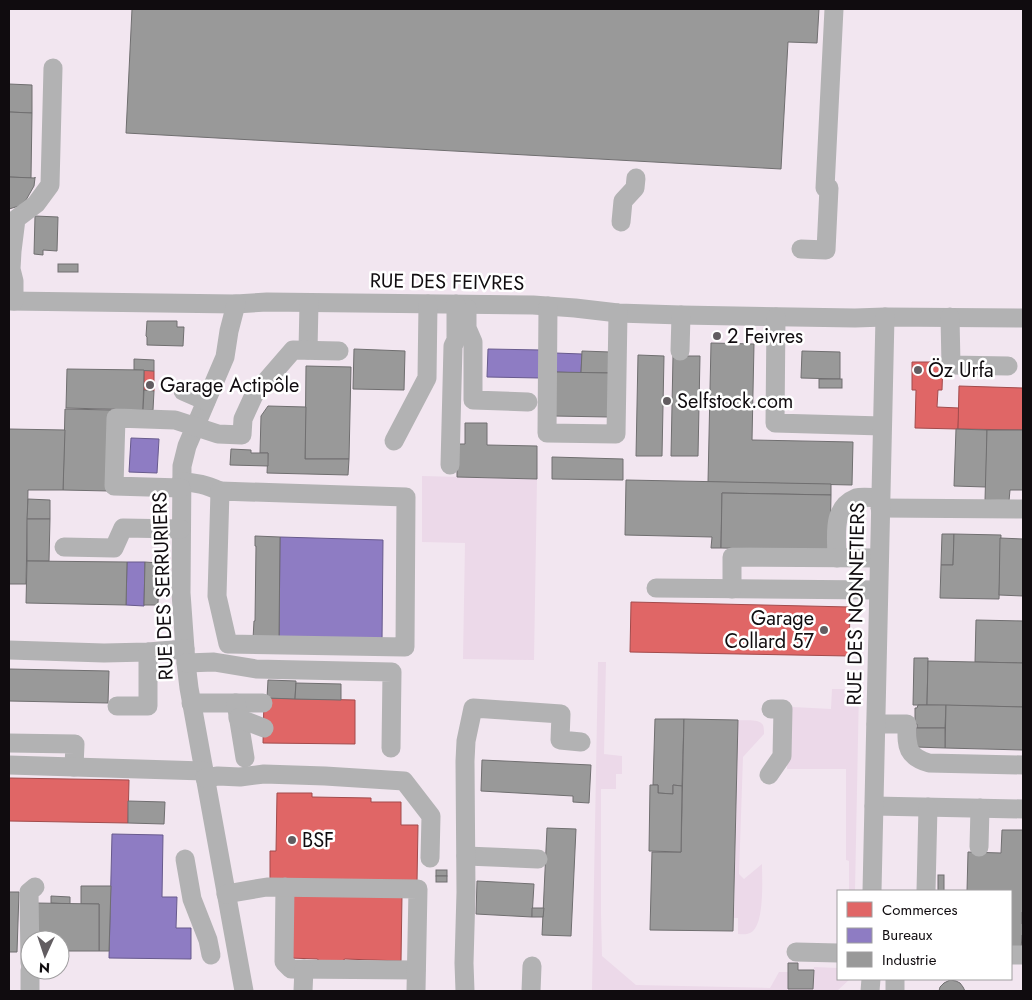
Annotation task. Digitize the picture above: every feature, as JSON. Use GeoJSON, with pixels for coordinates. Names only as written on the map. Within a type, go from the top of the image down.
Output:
{"type":"FeatureCollection","features":[{"type":"Feature","properties":{"kind":"street"},"geometry":{"type":"LineString","coordinates":[[801,249],[826,250],[834,9]]}},
{"type":"Feature","properties":{"kind":"street"},"geometry":{"type":"LineString","coordinates":[[12,301],[14,281],[12,251],[16,219],[36,204],[50,186],[53,68]]}},
{"type":"Feature","properties":{"kind":"street"},"geometry":{"type":"LineString","coordinates":[[622,222],[623,201],[635,188],[636,178]]}},
{"type":"Feature","properties":{"kind":"street","name":"RUE DES FEIVRES"},"geometry":{"type":"LineString","coordinates":[[12,301],[236,304],[267,302],[462,304],[548,306],[618,313],[681,315],[1023,318]]}},
{"type":"Feature","properties":{"kind":"street"},"geometry":{"type":"LineString","coordinates":[[308,350],[309,303]]}},
{"type":"Feature","properties":{"kind":"street","name":"RUE DES SERRURIERS"},"geometry":{"type":"LineString","coordinates":[[236,304],[224,357],[195,426],[182,466],[181,593],[185,656],[191,704],[244,991]]}},
{"type":"Feature","properties":{"kind":"street"},"geometry":{"type":"LineString","coordinates":[[394,441],[427,378],[428,304]]}},
{"type":"Feature","properties":{"kind":"street"},"geometry":{"type":"LineString","coordinates":[[462,304],[467,328],[473,342],[473,400],[528,402]]}},
{"type":"Feature","properties":{"kind":"street"},"geometry":{"type":"LineString","coordinates":[[450,465],[453,346],[456,340],[462,304]]}},
{"type":"Feature","properties":{"kind":"street"},"geometry":{"type":"LineString","coordinates":[[548,306],[547,433],[616,434],[618,313]]}},
{"type":"Feature","properties":{"kind":"street"},"geometry":{"type":"LineString","coordinates":[[680,351],[681,315]]}},
{"type":"Feature","properties":{"kind":"street"},"geometry":{"type":"LineString","coordinates":[[776,317],[775,423],[882,426]]}},
{"type":"Feature","properties":{"kind":"street","name":"RUE DES NONNETIERS"},"geometry":{"type":"LineString","coordinates":[[872,890],[885,317]]}},
{"type":"Feature","properties":{"kind":"street"},"geometry":{"type":"LineString","coordinates":[[950,317],[950,364],[1008,366]]}},
{"type":"Feature","properties":{"kind":"street"},"geometry":{"type":"LineString","coordinates":[[220,491],[217,596],[228,644],[405,647],[406,496],[220,491],[194,482],[181,485],[114,486],[116,418],[175,420],[218,434],[242,435],[243,419],[254,395],[293,350],[339,351]]}},
{"type":"Feature","properties":{"kind":"street"},"geometry":{"type":"LineString","coordinates":[[183,391],[206,401]]}},
{"type":"Feature","properties":{"kind":"street"},"geometry":{"type":"LineString","coordinates":[[837,558],[837,519],[845,506],[857,498],[880,503],[1023,510]]}},
{"type":"Feature","properties":{"kind":"street"},"geometry":{"type":"LineString","coordinates":[[64,547],[114,548],[123,528],[181,529]]}},
{"type":"Feature","properties":{"kind":"street"},"geometry":{"type":"LineString","coordinates":[[732,589],[732,557],[879,558]]}},
{"type":"Feature","properties":{"kind":"street"},"geometry":{"type":"LineString","coordinates":[[656,588],[878,590]]}},
{"type":"Feature","properties":{"kind":"street"},"geometry":{"type":"LineString","coordinates":[[9,650],[104,653],[148,652],[185,656],[256,669],[392,672],[392,748]]}},
{"type":"Feature","properties":{"kind":"street"},"geometry":{"type":"LineString","coordinates":[[117,706],[148,706],[148,652]]}},
{"type":"Feature","properties":{"kind":"street"},"geometry":{"type":"LineString","coordinates":[[191,704],[237,710],[263,703]]}},
{"type":"Feature","properties":{"kind":"street"},"geometry":{"type":"LineString","coordinates":[[465,991],[465,761],[466,741],[473,708],[561,714],[560,740],[581,742]]}},
{"type":"Feature","properties":{"kind":"street"},"geometry":{"type":"LineString","coordinates":[[769,775],[782,756],[782,709],[771,709]]}},
{"type":"Feature","properties":{"kind":"street"},"geometry":{"type":"LineString","coordinates":[[237,710],[264,728]]}},
{"type":"Feature","properties":{"kind":"street"},"geometry":{"type":"LineString","coordinates":[[237,710],[245,758]]}},
{"type":"Feature","properties":{"kind":"street"},"geometry":{"type":"LineString","coordinates":[[876,724],[907,724],[907,746],[920,760],[929,763],[1023,765]]}},
{"type":"Feature","properties":{"kind":"street"},"geometry":{"type":"LineString","coordinates":[[9,743],[75,744],[74,767]]}},
{"type":"Feature","properties":{"kind":"street"},"geometry":{"type":"LineString","coordinates":[[9,766],[74,767],[240,777],[264,774],[404,781],[431,816],[430,858]]}},
{"type":"Feature","properties":{"kind":"street"},"geometry":{"type":"LineString","coordinates":[[874,806],[1023,809]]}},
{"type":"Feature","properties":{"kind":"street"},"geometry":{"type":"LineString","coordinates":[[926,890],[928,807]]}},
{"type":"Feature","properties":{"kind":"street"},"geometry":{"type":"LineString","coordinates":[[979,847],[980,808]]}},
{"type":"Feature","properties":{"kind":"street"},"geometry":{"type":"LineString","coordinates":[[466,856],[538,859]]}},
{"type":"Feature","properties":{"kind":"street"},"geometry":{"type":"LineString","coordinates":[[185,859],[192,899],[210,947],[234,935]]}},
{"type":"Feature","properties":{"kind":"street"},"geometry":{"type":"LineString","coordinates":[[226,894],[267,886],[418,889],[416,991]]}},
{"type":"Feature","properties":{"kind":"street"},"geometry":{"type":"LineString","coordinates":[[285,887],[284,962],[292,969],[416,970]]}},
{"type":"Feature","properties":{"kind":"street"},"geometry":{"type":"LineString","coordinates":[[30,930],[30,892],[35,888]]}},
{"type":"Feature","properties":{"kind":"street"},"geometry":{"type":"LineString","coordinates":[[796,952],[837,953]]}},
{"type":"Feature","properties":{"kind":"street"},"geometry":{"type":"LineString","coordinates":[[531,991],[532,966]]}},
{"type":"Feature","properties":{"kind":"street"},"geometry":{"type":"LineString","coordinates":[[304,969],[304,991]]}},
{"type":"Feature","properties":{"kind":"shaded area"},"geometry":{"type":"Polygon","coordinates":[[[9,9],[1023,9],[1023,991],[9,991],[9,9]]]}},
{"type":"Feature","properties":{"kind":"shaded area"},"geometry":{"type":"Polygon","coordinates":[[[422,476],[537,479],[534,660],[463,659],[465,543],[422,542],[422,476]]]}},
{"type":"Feature","properties":{"kind":"shaded area"},"geometry":{"type":"Polygon","coordinates":[[[598,662],[606,662],[604,754],[622,756],[622,774],[616,774],[616,789],[601,789],[602,956],[636,985],[770,988],[779,972],[788,972],[788,989],[813,989],[814,967],[837,968],[837,980],[849,980],[837,991],[592,991],[598,662]]]}},
{"type":"Feature","properties":{"kind":"shaded area"},"geometry":{"type":"Polygon","coordinates":[[[832,689],[859,689],[855,890],[849,890],[849,861],[846,860],[846,769],[787,769],[788,709],[792,707],[831,709],[832,689]]]}},
{"type":"Feature","properties":{"kind":"shaded area"},"geometry":{"type":"Polygon","coordinates":[[[738,720],[758,721],[763,725],[764,732],[743,757],[739,874],[744,879],[762,864],[762,902],[758,922],[755,929],[747,934],[738,934],[738,918],[734,918],[738,720]]]}},
{"type":"Feature","properties":{"kind":"building: Commerces"},"geometry":{"type":"Polygon","coordinates":[[[912,362],[943,362],[942,390],[938,390],[937,407],[959,408],[958,429],[915,428],[916,390],[912,390],[912,362]]]}},
{"type":"Feature","properties":{"kind":"building: Commerces"},"geometry":{"type":"Polygon","coordinates":[[[144,370],[154,371],[154,391],[144,390],[144,370]]]}},
{"type":"Feature","properties":{"kind":"building: Commerces"},"geometry":{"type":"Polygon","coordinates":[[[959,386],[1023,388],[1023,430],[958,429],[959,386]]]}},
{"type":"Feature","properties":{"kind":"building: Commerces"},"geometry":{"type":"Polygon","coordinates":[[[631,602],[850,607],[849,656],[630,652],[631,602]]]}},
{"type":"Feature","properties":{"kind":"building: Commerces"},"geometry":{"type":"Polygon","coordinates":[[[264,698],[355,700],[355,744],[263,743],[264,698]]]}},
{"type":"Feature","properties":{"kind":"building: Commerces"},"geometry":{"type":"Polygon","coordinates":[[[9,778],[129,780],[128,823],[9,821],[9,778]]]}},
{"type":"Feature","properties":{"kind":"building: Commerces"},"geometry":{"type":"Polygon","coordinates":[[[277,793],[312,793],[312,797],[371,798],[371,802],[401,802],[401,825],[418,825],[417,882],[270,879],[270,851],[276,851],[277,793]]]}},
{"type":"Feature","properties":{"kind":"building: Commerces"},"geometry":{"type":"Polygon","coordinates":[[[292,893],[402,895],[401,961],[345,959],[340,962],[322,962],[317,959],[290,958],[292,893]]]}},
{"type":"Feature","properties":{"kind":"building: Bureaux"},"geometry":{"type":"Polygon","coordinates":[[[488,349],[541,350],[540,378],[487,377],[488,349]]]}},
{"type":"Feature","properties":{"kind":"building: Bureaux"},"geometry":{"type":"Polygon","coordinates":[[[555,353],[582,354],[581,373],[555,372],[555,353]]]}},
{"type":"Feature","properties":{"kind":"building: Bureaux"},"geometry":{"type":"Polygon","coordinates":[[[131,438],[159,439],[157,473],[129,472],[131,438]]]}},
{"type":"Feature","properties":{"kind":"building: Bureaux"},"geometry":{"type":"Polygon","coordinates":[[[280,537],[383,540],[382,641],[279,639],[280,537]]]}},
{"type":"Feature","properties":{"kind":"building: Bureaux"},"geometry":{"type":"Polygon","coordinates":[[[127,562],[145,562],[144,606],[126,605],[127,562]]]}},
{"type":"Feature","properties":{"kind":"building: Bureaux"},"geometry":{"type":"Polygon","coordinates":[[[112,834],[163,835],[162,897],[177,897],[176,928],[191,928],[191,959],[109,958],[112,834]]]}},
{"type":"Feature","properties":{"kind":"building: Industrie"},"geometry":{"type":"Polygon","coordinates":[[[132,9],[819,9],[817,43],[788,42],[781,169],[126,133],[132,9]]]}},
{"type":"Feature","properties":{"kind":"building: Industrie"},"geometry":{"type":"Polygon","coordinates":[[[9,84],[32,85],[32,113],[9,112],[9,84]]]}},
{"type":"Feature","properties":{"kind":"building: Industrie"},"geometry":{"type":"Polygon","coordinates":[[[9,112],[32,113],[31,178],[9,177],[9,112]]]}},
{"type":"Feature","properties":{"kind":"building: Industrie"},"geometry":{"type":"Polygon","coordinates":[[[9,177],[35,178],[34,186],[26,200],[19,206],[9,209],[9,177]]]}},
{"type":"Feature","properties":{"kind":"building: Industrie"},"geometry":{"type":"Polygon","coordinates":[[[35,216],[58,217],[57,251],[43,250],[43,255],[34,254],[35,216]]]}},
{"type":"Feature","properties":{"kind":"building: Industrie"},"geometry":{"type":"Polygon","coordinates":[[[58,264],[78,264],[78,272],[58,272],[58,264]]]}},
{"type":"Feature","properties":{"kind":"building: Industrie"},"geometry":{"type":"Polygon","coordinates":[[[147,321],[177,321],[177,327],[184,327],[183,346],[147,345],[147,321]]]}},
{"type":"Feature","properties":{"kind":"building: Industrie"},"geometry":{"type":"Polygon","coordinates":[[[711,343],[754,344],[752,440],[853,442],[852,485],[708,482],[711,343]]]}},
{"type":"Feature","properties":{"kind":"building: Industrie"},"geometry":{"type":"Polygon","coordinates":[[[354,349],[405,351],[404,390],[353,389],[354,349]]]}},
{"type":"Feature","properties":{"kind":"building: Industrie"},"geometry":{"type":"Polygon","coordinates":[[[582,351],[610,352],[610,373],[581,373],[582,351]]]}},
{"type":"Feature","properties":{"kind":"building: Industrie"},"geometry":{"type":"Polygon","coordinates":[[[802,351],[840,352],[840,379],[801,378],[802,351]]]}},
{"type":"Feature","properties":{"kind":"building: Industrie"},"geometry":{"type":"Polygon","coordinates":[[[638,355],[664,356],[662,456],[636,456],[638,355]]]}},
{"type":"Feature","properties":{"kind":"building: Industrie"},"geometry":{"type":"Polygon","coordinates":[[[673,356],[700,356],[698,456],[671,456],[673,356]]]}},
{"type":"Feature","properties":{"kind":"building: Industrie"},"geometry":{"type":"Polygon","coordinates":[[[134,359],[154,360],[154,371],[134,370],[134,359]]]}},
{"type":"Feature","properties":{"kind":"building: Industrie"},"geometry":{"type":"Polygon","coordinates":[[[306,366],[351,367],[349,459],[305,459],[306,366]]]}},
{"type":"Feature","properties":{"kind":"building: Industrie"},"geometry":{"type":"Polygon","coordinates":[[[67,369],[144,370],[143,410],[66,408],[67,369]]]}},
{"type":"Feature","properties":{"kind":"building: Industrie"},"geometry":{"type":"Polygon","coordinates":[[[555,372],[610,373],[609,417],[554,416],[555,372]]]}},
{"type":"Feature","properties":{"kind":"building: Industrie"},"geometry":{"type":"Polygon","coordinates":[[[819,379],[842,379],[842,388],[819,388],[819,379]]]}},
{"type":"Feature","properties":{"kind":"building: Industrie"},"geometry":{"type":"Polygon","coordinates":[[[144,390],[154,391],[153,410],[143,410],[144,390]]]}},
{"type":"Feature","properties":{"kind":"building: Industrie"},"geometry":{"type":"Polygon","coordinates":[[[268,406],[306,407],[305,459],[349,459],[348,475],[267,473],[268,453],[260,453],[261,416],[268,406]]]}},
{"type":"Feature","properties":{"kind":"building: Industrie"},"geometry":{"type":"Polygon","coordinates":[[[65,409],[111,410],[109,491],[63,490],[65,409]]]}},
{"type":"Feature","properties":{"kind":"building: Industrie"},"geometry":{"type":"Polygon","coordinates":[[[465,423],[487,423],[487,445],[537,446],[537,479],[457,477],[457,444],[465,444],[465,423]]]}},
{"type":"Feature","properties":{"kind":"building: Industrie"},"geometry":{"type":"Polygon","coordinates":[[[9,429],[65,430],[63,490],[28,490],[26,584],[9,584],[9,429]]]}},
{"type":"Feature","properties":{"kind":"building: Industrie"},"geometry":{"type":"Polygon","coordinates":[[[956,429],[987,430],[986,487],[954,486],[956,429]]]}},
{"type":"Feature","properties":{"kind":"building: Industrie"},"geometry":{"type":"Polygon","coordinates":[[[987,430],[1023,430],[1023,490],[1010,490],[1009,501],[985,500],[987,430]]]}},
{"type":"Feature","properties":{"kind":"building: Industrie"},"geometry":{"type":"Polygon","coordinates":[[[231,449],[251,450],[251,453],[268,453],[268,466],[230,465],[231,449]]]}},
{"type":"Feature","properties":{"kind":"building: Industrie"},"geometry":{"type":"Polygon","coordinates":[[[552,457],[623,459],[623,480],[552,479],[552,457]]]}},
{"type":"Feature","properties":{"kind":"building: Industrie"},"geometry":{"type":"Polygon","coordinates":[[[626,480],[831,484],[831,495],[722,493],[721,548],[711,548],[712,537],[625,535],[626,480]]]}},
{"type":"Feature","properties":{"kind":"building: Industrie"},"geometry":{"type":"Polygon","coordinates":[[[722,493],[831,495],[830,550],[721,548],[722,493]]]}},
{"type":"Feature","properties":{"kind":"building: Industrie"},"geometry":{"type":"Polygon","coordinates":[[[28,499],[50,500],[50,519],[27,519],[28,499]]]}},
{"type":"Feature","properties":{"kind":"building: Industrie"},"geometry":{"type":"Polygon","coordinates":[[[27,519],[50,519],[49,561],[27,561],[27,519]]]}},
{"type":"Feature","properties":{"kind":"building: Industrie"},"geometry":{"type":"Polygon","coordinates":[[[942,534],[954,534],[953,565],[941,565],[942,534]]]}},
{"type":"Feature","properties":{"kind":"building: Industrie"},"geometry":{"type":"Polygon","coordinates":[[[954,534],[1001,535],[999,599],[940,598],[941,565],[953,565],[954,534]]]}},
{"type":"Feature","properties":{"kind":"building: Industrie"},"geometry":{"type":"Polygon","coordinates":[[[255,536],[280,537],[279,640],[253,639],[255,621],[255,536]]]}},
{"type":"Feature","properties":{"kind":"building: Industrie"},"geometry":{"type":"Polygon","coordinates":[[[1000,538],[1023,539],[1023,596],[999,595],[1000,538]]]}},
{"type":"Feature","properties":{"kind":"building: Industrie"},"geometry":{"type":"Polygon","coordinates":[[[27,561],[127,562],[126,605],[26,603],[27,561]]]}},
{"type":"Feature","properties":{"kind":"building: Industrie"},"geometry":{"type":"Polygon","coordinates":[[[145,562],[159,563],[158,605],[144,605],[145,562]]]}},
{"type":"Feature","properties":{"kind":"building: Industrie"},"geometry":{"type":"Polygon","coordinates":[[[976,620],[1023,621],[1023,663],[975,662],[976,620]]]}},
{"type":"Feature","properties":{"kind":"building: Industrie"},"geometry":{"type":"Polygon","coordinates":[[[914,658],[928,658],[927,705],[913,705],[914,658]]]}},
{"type":"Feature","properties":{"kind":"building: Industrie"},"geometry":{"type":"Polygon","coordinates":[[[928,661],[1023,663],[1023,707],[927,705],[928,661]]]}},
{"type":"Feature","properties":{"kind":"building: Industrie"},"geometry":{"type":"Polygon","coordinates":[[[9,669],[109,671],[108,703],[9,701],[9,669]]]}},
{"type":"Feature","properties":{"kind":"building: Industrie"},"geometry":{"type":"Polygon","coordinates":[[[268,680],[296,681],[295,699],[267,698],[268,680]]]}},
{"type":"Feature","properties":{"kind":"building: Industrie"},"geometry":{"type":"Polygon","coordinates":[[[296,683],[341,684],[341,700],[295,699],[296,683]]]}},
{"type":"Feature","properties":{"kind":"building: Industrie"},"geometry":{"type":"Polygon","coordinates":[[[918,705],[946,705],[945,728],[917,728],[917,724],[915,724],[915,708],[918,705]]]}},
{"type":"Feature","properties":{"kind":"building: Industrie"},"geometry":{"type":"Polygon","coordinates":[[[946,705],[1023,707],[1023,750],[945,748],[946,705]]]}},
{"type":"Feature","properties":{"kind":"building: Industrie"},"geometry":{"type":"Polygon","coordinates":[[[655,719],[684,719],[682,786],[673,785],[673,794],[658,793],[658,785],[653,785],[655,719]]]}},
{"type":"Feature","properties":{"kind":"building: Industrie"},"geometry":{"type":"Polygon","coordinates":[[[684,719],[738,720],[733,931],[650,930],[652,852],[681,852],[684,719]]]}},
{"type":"Feature","properties":{"kind":"building: Industrie"},"geometry":{"type":"Polygon","coordinates":[[[916,728],[945,728],[945,748],[916,747],[916,728]]]}},
{"type":"Feature","properties":{"kind":"building: Industrie"},"geometry":{"type":"Polygon","coordinates":[[[482,760],[591,765],[589,803],[573,802],[573,796],[481,791],[482,760]]]}},
{"type":"Feature","properties":{"kind":"building: Industrie"},"geometry":{"type":"Polygon","coordinates":[[[650,785],[658,785],[658,793],[673,794],[673,785],[682,786],[681,852],[649,851],[650,785]]]}},
{"type":"Feature","properties":{"kind":"building: Industrie"},"geometry":{"type":"Polygon","coordinates":[[[128,801],[165,802],[164,824],[128,823],[128,801]]]}},
{"type":"Feature","properties":{"kind":"building: Industrie"},"geometry":{"type":"Polygon","coordinates":[[[547,828],[576,829],[571,936],[542,935],[547,828]]]}},
{"type":"Feature","properties":{"kind":"building: Industrie"},"geometry":{"type":"Polygon","coordinates":[[[1002,830],[1023,830],[1023,935],[1021,950],[1012,950],[1012,890],[967,890],[968,852],[1001,853],[1002,830]]]}},
{"type":"Feature","properties":{"kind":"building: Industrie"},"geometry":{"type":"Polygon","coordinates":[[[436,870],[447,870],[447,876],[436,876],[436,870]]]}},
{"type":"Feature","properties":{"kind":"building: Industrie"},"geometry":{"type":"Polygon","coordinates":[[[938,875],[944,875],[944,890],[938,890],[938,875]]]}},
{"type":"Feature","properties":{"kind":"building: Industrie"},"geometry":{"type":"Polygon","coordinates":[[[436,876],[447,876],[447,882],[436,882],[436,876]]]}},
{"type":"Feature","properties":{"kind":"building: Industrie"},"geometry":{"type":"Polygon","coordinates":[[[477,881],[534,884],[532,917],[476,914],[477,881]]]}},
{"type":"Feature","properties":{"kind":"building: Industrie"},"geometry":{"type":"Polygon","coordinates":[[[81,886],[111,886],[109,951],[99,951],[99,904],[81,904],[81,886]]]}},
{"type":"Feature","properties":{"kind":"building: Industrie"},"geometry":{"type":"Polygon","coordinates":[[[9,892],[19,892],[17,952],[9,952],[9,892]]]}},
{"type":"Feature","properties":{"kind":"building: Industrie"},"geometry":{"type":"Polygon","coordinates":[[[51,896],[70,897],[70,904],[51,903],[51,896]]]}},
{"type":"Feature","properties":{"kind":"building: Industrie"},"geometry":{"type":"Polygon","coordinates":[[[35,903],[99,904],[99,951],[70,951],[70,930],[35,930],[35,903]]]}},
{"type":"Feature","properties":{"kind":"building: Industrie"},"geometry":{"type":"Polygon","coordinates":[[[532,908],[544,908],[543,917],[532,917],[532,908]]]}},
{"type":"Feature","properties":{"kind":"building: Industrie"},"geometry":{"type":"Polygon","coordinates":[[[788,963],[798,963],[798,970],[814,970],[813,989],[788,989],[788,963]]]}},
{"type":"Feature","properties":{"kind":"building: Industrie"},"geometry":{"type":"Polygon","coordinates":[[[950,980],[960,983],[965,991],[939,991],[944,983],[950,980]]]}},
{"type":"Feature","properties":{"kind":"place","name":"2 Feivres"},"geometry":{"type":"Point","coordinates":[717,336]}},
{"type":"Feature","properties":{"kind":"place","name":"Öz Urfa"},"geometry":{"type":"Point","coordinates":[918,370]}},
{"type":"Feature","properties":{"kind":"place","name":"Garage Actipôle"},"geometry":{"type":"Point","coordinates":[150,385]}},
{"type":"Feature","properties":{"kind":"place","name":"Selfstock.com"},"geometry":{"type":"Point","coordinates":[667,401]}},
{"type":"Feature","properties":{"kind":"place","name":"Garage Collard 57"},"geometry":{"type":"Point","coordinates":[824,630]}},
{"type":"Feature","properties":{"kind":"place","name":"BSF"},"geometry":{"type":"Point","coordinates":[292,840]}}]}
